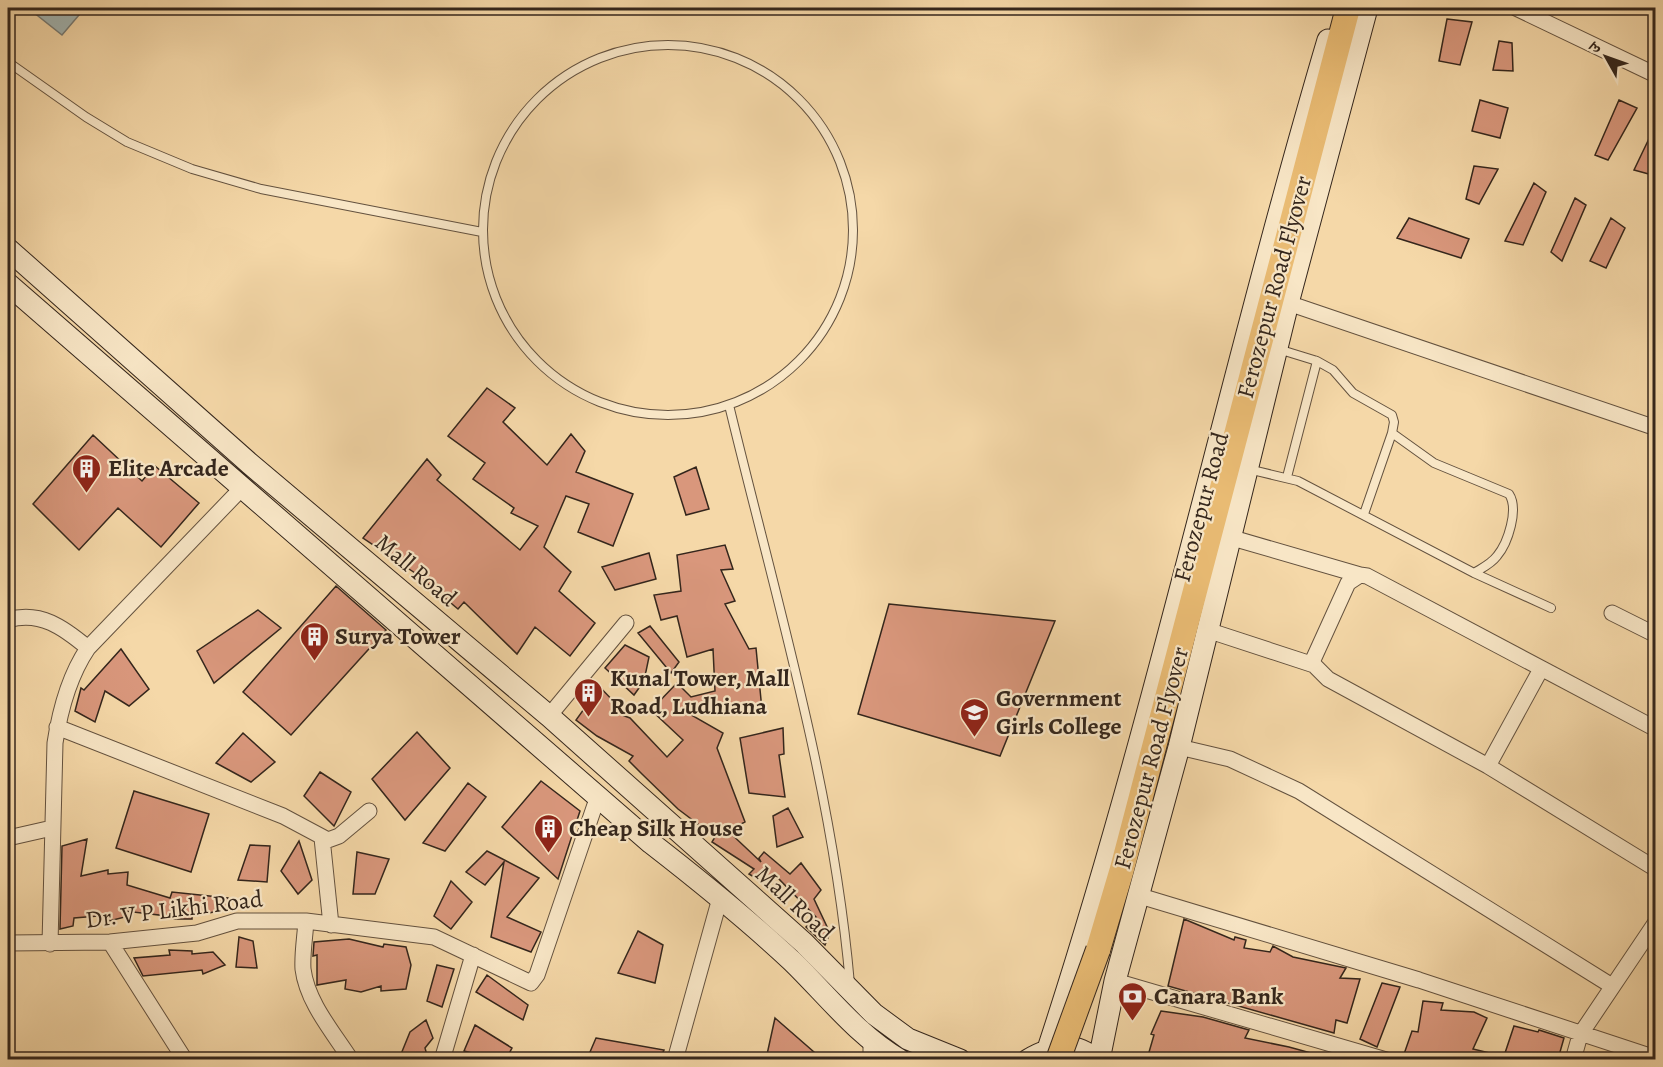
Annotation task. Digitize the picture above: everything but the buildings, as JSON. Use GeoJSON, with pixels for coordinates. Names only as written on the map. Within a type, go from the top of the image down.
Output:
{"type":"FeatureCollection","features":[{"type":"Feature","properties":{"kind":"main road","name":"Ferozepur Road"},"geometry":{"type":"LineString","coordinates":[[1053,1054],[1063,1005],[1087,961],[1122,809],[1256,297],[1338,8]]}},
{"type":"Feature","properties":{"kind":"main road","name":"Ferozepur Road Flyover"},"geometry":{"type":"LineString","coordinates":[[1053,1054],[1087,961],[1148,771],[1348,8]]}},
{"type":"Feature","properties":{"kind":"main road"},"geometry":{"type":"LineString","coordinates":[[1028,1059],[1075,1048],[1097,1059],[1116,975],[1140,896],[1179,747],[1288,303],[1367,8]]}},
{"type":"Feature","properties":{"kind":"main road","name":"Mall Road"},"geometry":{"type":"LineString","coordinates":[[8,249],[249,463],[549,717],[804,943],[874,1014],[908,1039],[960,1059]]}},
{"type":"Feature","properties":{"kind":"main road","name":"Mall Road"},"geometry":{"type":"LineString","coordinates":[[8,285],[651,843],[720,898],[792,962],[871,1050],[900,1059]]}},
{"type":"Feature","properties":{"kind":"main road"},"geometry":{"type":"LineString","coordinates":[[1087,961],[1116,975]]}},
{"type":"Feature","properties":{"kind":"street"},"geometry":{"type":"LineString","coordinates":[[1516,8],[1656,75]]}},
{"type":"Feature","properties":{"kind":"street"},"geometry":{"type":"LineString","coordinates":[[1288,303],[1656,428]]}},
{"type":"Feature","properties":{"kind":"street"},"geometry":{"type":"LineString","coordinates":[[50,944],[57,727],[75,670],[88,648],[241,489]]}},
{"type":"Feature","properties":{"kind":"street"},"geometry":{"type":"LineString","coordinates":[[1229,537],[1379,581],[1656,729]]}},
{"type":"Feature","properties":{"kind":"street"},"geometry":{"type":"LineString","coordinates":[[1314,666],[1314,652],[1348,583],[1360,575]]}},
{"type":"Feature","properties":{"kind":"street"},"geometry":{"type":"LineString","coordinates":[[1612,613],[1656,635]]}},
{"type":"Feature","properties":{"kind":"street"},"geometry":{"type":"LineString","coordinates":[[8,620],[28,616],[46,620],[65,629],[88,648]]}},
{"type":"Feature","properties":{"kind":"street"},"geometry":{"type":"LineString","coordinates":[[549,717],[626,623]]}},
{"type":"Feature","properties":{"kind":"street"},"geometry":{"type":"LineString","coordinates":[[1207,630],[1314,666],[1328,679],[1488,766],[1656,869]]}},
{"type":"Feature","properties":{"kind":"street"},"geometry":{"type":"LineString","coordinates":[[1488,766],[1541,669]]}},
{"type":"Feature","properties":{"kind":"street"},"geometry":{"type":"LineString","coordinates":[[57,727],[284,816],[328,840],[339,836],[369,811]]}},
{"type":"Feature","properties":{"kind":"street"},"geometry":{"type":"LineString","coordinates":[[1179,747],[1230,759],[1299,791],[1612,986]]}},
{"type":"Feature","properties":{"kind":"street","name":"Dr. V P Likhi Road"},"geometry":{"type":"LineString","coordinates":[[8,943],[110,942],[197,933],[251,919],[306,921],[425,934],[526,982],[534,980],[598,796]]}},
{"type":"Feature","properties":{"kind":"street"},"geometry":{"type":"LineString","coordinates":[[8,838],[52,828]]}},
{"type":"Feature","properties":{"kind":"street"},"geometry":{"type":"LineString","coordinates":[[322,838],[331,925]]}},
{"type":"Feature","properties":{"kind":"street"},"geometry":{"type":"LineString","coordinates":[[1140,896],[1419,980],[1580,1035],[1656,1058]]}},
{"type":"Feature","properties":{"kind":"street"},"geometry":{"type":"LineString","coordinates":[[675,1059],[720,898]]}},
{"type":"Feature","properties":{"kind":"street"},"geometry":{"type":"LineString","coordinates":[[306,921],[303,968],[307,986],[316,1005],[351,1059]]}},
{"type":"Feature","properties":{"kind":"street"},"geometry":{"type":"LineString","coordinates":[[1573,1059],[1580,1035],[1656,922]]}},
{"type":"Feature","properties":{"kind":"street"},"geometry":{"type":"LineString","coordinates":[[110,942],[185,1059]]}},
{"type":"Feature","properties":{"kind":"street"},"geometry":{"type":"LineString","coordinates":[[442,1059],[473,955]]}},
{"type":"Feature","properties":{"kind":"street"},"geometry":{"type":"LineString","coordinates":[[1116,975],[1386,1059]]}},
{"type":"Feature","properties":{"kind":"lane"},"geometry":{"type":"LineString","coordinates":[[649,45],[688,45],[726,53],[762,69],[793,92],[819,122],[838,156],[850,193],[853,232],[849,271],[836,306],[818,338],[793,366],[763,389],[729,405],[695,413],[648,414],[625,410],[592,399],[561,382],[527,350],[513,332],[496,301],[486,267],[482,232],[486,194],[498,156],[517,122],[543,93],[575,69],[610,53],[649,45]]}},
{"type":"Feature","properties":{"kind":"lane"},"geometry":{"type":"LineString","coordinates":[[8,62],[86,117],[127,142],[192,169],[261,189],[482,232]]}},
{"type":"Feature","properties":{"kind":"lane"},"geometry":{"type":"LineString","coordinates":[[1277,349],[1317,361],[1333,370],[1353,393],[1392,415],[1392,433],[1364,514]]}},
{"type":"Feature","properties":{"kind":"lane"},"geometry":{"type":"LineString","coordinates":[[1287,477],[1317,361]]}},
{"type":"Feature","properties":{"kind":"lane"},"geometry":{"type":"LineString","coordinates":[[729,405],[818,771],[844,911],[851,991]]}},
{"type":"Feature","properties":{"kind":"lane"},"geometry":{"type":"LineString","coordinates":[[1392,433],[1434,463],[1504,491],[1512,498],[1511,520],[1504,545],[1494,560],[1474,573]]}},
{"type":"Feature","properties":{"kind":"lane"},"geometry":{"type":"LineString","coordinates":[[1246,469],[1287,477],[1364,514],[1474,573],[1551,608]]}},
{"type":"Feature","properties":{"kind":"shaded area"},"geometry":{"type":"Polygon","coordinates":[[[28,8],[85,8],[62,35],[28,8]]]}},
{"type":"Feature","properties":{"kind":"place","name":"Elite Arcade"},"geometry":{"type":"Point","coordinates":[87,494]}},
{"type":"Feature","properties":{"kind":"place","name":"Surya Tower"},"geometry":{"type":"Point","coordinates":[314,662]}},
{"type":"Feature","properties":{"kind":"place","name":"Kunal Tower, Mall Road, Ludhiana"},"geometry":{"type":"Point","coordinates":[589,718]}},
{"type":"Feature","properties":{"kind":"place","name":"Government Girls College"},"geometry":{"type":"Point","coordinates":[975,738]}},
{"type":"Feature","properties":{"kind":"place","name":"Cheap Silk House"},"geometry":{"type":"Point","coordinates":[548,854]}},
{"type":"Feature","properties":{"kind":"place","name":"Canara Bank"},"geometry":{"type":"Point","coordinates":[1133,1022]}}]}
